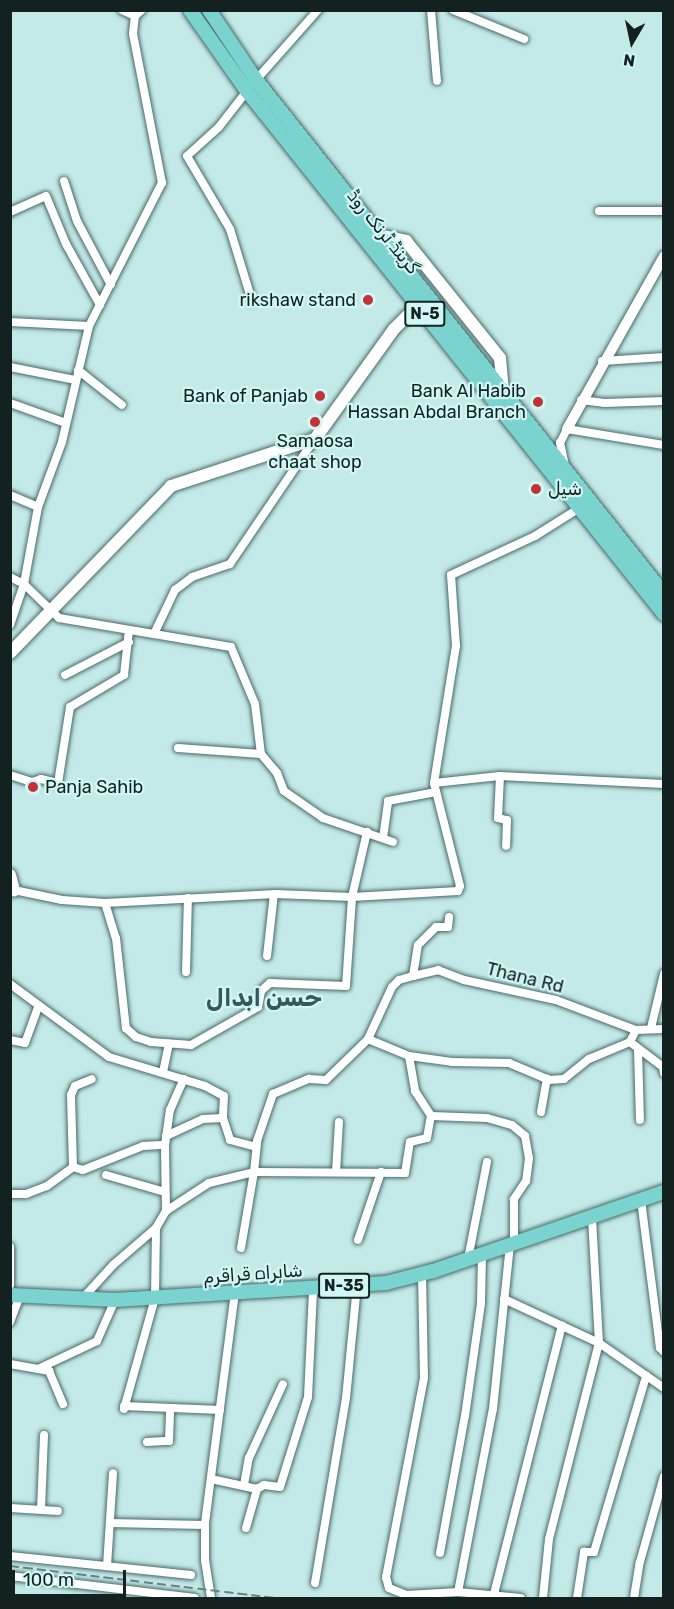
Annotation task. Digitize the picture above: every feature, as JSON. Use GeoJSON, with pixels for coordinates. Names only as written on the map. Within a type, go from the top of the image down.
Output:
{"type":"FeatureCollection","features":[{"type":"Feature","properties":{"kind":"highway","name":"گرینڈ ٹرنک روڈ"},"geometry":{"type":"LineString","coordinates":[[190,10],[247,91],[663,614]]}},
{"type":"Feature","properties":{"kind":"highway","name":"گرینڈ ٹرنک روڈ"},"geometry":{"type":"LineString","coordinates":[[209,10],[256,80],[383,236],[503,390],[540,442],[663,594]]}},
{"type":"Feature","properties":{"kind":"highway","name":"شاہراہ قراقرم"},"geometry":{"type":"LineString","coordinates":[[14,1292],[115,1300],[357,1286],[422,1274],[663,1192]]}},
{"type":"Feature","properties":{"kind":"main road"},"geometry":{"type":"LineString","coordinates":[[10,653],[49,609],[171,486],[315,439],[394,329],[418,305]]}},
{"type":"Feature","properties":{"kind":"main road"},"geometry":{"type":"LineString","coordinates":[[10,875],[12,890]]}},
{"type":"Feature","properties":{"kind":"street"},"geometry":{"type":"LineString","coordinates":[[10,625],[24,584],[38,507],[66,423],[89,326],[163,176],[133,34],[138,13],[122,10]]}},
{"type":"Feature","properties":{"kind":"street"},"geometry":{"type":"LineString","coordinates":[[256,80],[318,10]]}},
{"type":"Feature","properties":{"kind":"street"},"geometry":{"type":"LineString","coordinates":[[431,10],[437,81]]}},
{"type":"Feature","properties":{"kind":"street"},"geometry":{"type":"LineString","coordinates":[[453,10],[463,11],[524,39]]}},
{"type":"Feature","properties":{"kind":"street"},"geometry":{"type":"LineString","coordinates":[[247,91],[219,127],[187,156],[230,229],[252,301]]}},
{"type":"Feature","properties":{"kind":"street"},"geometry":{"type":"LineString","coordinates":[[64,181],[77,221],[111,285]]}},
{"type":"Feature","properties":{"kind":"street"},"geometry":{"type":"LineString","coordinates":[[10,212],[46,196],[66,244],[100,305]]}},
{"type":"Feature","properties":{"kind":"street"},"geometry":{"type":"LineString","coordinates":[[599,211],[663,211]]}},
{"type":"Feature","properties":{"kind":"street"},"geometry":{"type":"LineString","coordinates":[[567,475],[560,443],[602,361],[663,256]]}},
{"type":"Feature","properties":{"kind":"street"},"geometry":{"type":"LineString","coordinates":[[10,322],[89,326]]}},
{"type":"Feature","properties":{"kind":"street"},"geometry":{"type":"LineString","coordinates":[[602,361],[663,357]]}},
{"type":"Feature","properties":{"kind":"street"},"geometry":{"type":"LineString","coordinates":[[10,367],[75,380]]}},
{"type":"Feature","properties":{"kind":"street"},"geometry":{"type":"LineString","coordinates":[[78,370],[122,405]]}},
{"type":"Feature","properties":{"kind":"street"},"geometry":{"type":"LineString","coordinates":[[581,400],[663,401]]}},
{"type":"Feature","properties":{"kind":"street"},"geometry":{"type":"LineString","coordinates":[[10,403],[66,423]]}},
{"type":"Feature","properties":{"kind":"street"},"geometry":{"type":"LineString","coordinates":[[567,429],[663,445]]}},
{"type":"Feature","properties":{"kind":"street"},"geometry":{"type":"LineString","coordinates":[[154,634],[175,590],[192,577],[230,564],[315,439]]}},
{"type":"Feature","properties":{"kind":"street"},"geometry":{"type":"LineString","coordinates":[[540,442],[560,443]]}},
{"type":"Feature","properties":{"kind":"street"},"geometry":{"type":"LineString","coordinates":[[10,495],[38,507]]}},
{"type":"Feature","properties":{"kind":"street"},"geometry":{"type":"LineString","coordinates":[[12,890],[62,900],[105,903],[274,894],[352,897],[459,890],[435,788],[456,646],[451,576],[535,536],[578,509]]}},
{"type":"Feature","properties":{"kind":"street"},"geometry":{"type":"LineString","coordinates":[[10,577],[24,584],[59,618],[231,647],[255,704],[261,754],[278,773],[284,790],[322,818],[393,842]]}},
{"type":"Feature","properties":{"kind":"street"},"geometry":{"type":"LineString","coordinates":[[10,775],[58,783],[70,706],[124,675],[129,630]]}},
{"type":"Feature","properties":{"kind":"street"},"geometry":{"type":"LineString","coordinates":[[64,675],[129,642]]}},
{"type":"Feature","properties":{"kind":"street"},"geometry":{"type":"LineString","coordinates":[[178,748],[261,754]]}},
{"type":"Feature","properties":{"kind":"street"},"geometry":{"type":"LineString","coordinates":[[500,776],[498,818],[507,820],[506,846]]}},
{"type":"Feature","properties":{"kind":"street"},"geometry":{"type":"LineString","coordinates":[[383,838],[388,801],[435,788],[500,776],[663,784]]}},
{"type":"Feature","properties":{"kind":"street"},"geometry":{"type":"LineString","coordinates":[[105,903],[116,938],[126,1028],[135,1037],[169,1044],[198,1043],[236,1023],[258,1007],[259,995],[270,984],[346,986],[352,897],[367,832]]}},
{"type":"Feature","properties":{"kind":"street"},"geometry":{"type":"LineString","coordinates":[[267,957],[274,894]]}},
{"type":"Feature","properties":{"kind":"street"},"geometry":{"type":"LineString","coordinates":[[186,972],[188,898]]}},
{"type":"Feature","properties":{"kind":"street"},"geometry":{"type":"LineString","coordinates":[[241,1248],[256,1147],[273,1094],[309,1079],[326,1080],[368,1040],[392,987],[399,980],[413,976],[418,945],[436,927],[448,927],[448,917]]}},
{"type":"Feature","properties":{"kind":"street","name":"Thana Rd"},"geometry":{"type":"LineString","coordinates":[[413,976],[438,970],[464,980],[556,1000],[636,1030],[663,1029]]}},
{"type":"Feature","properties":{"kind":"street"},"geometry":{"type":"LineString","coordinates":[[651,1028],[663,974]]}},
{"type":"Feature","properties":{"kind":"street"},"geometry":{"type":"LineString","coordinates":[[10,984],[38,1007],[109,1057],[184,1079],[224,1096],[222,1118],[230,1140],[256,1147]]}},
{"type":"Feature","properties":{"kind":"street"},"geometry":{"type":"LineString","coordinates":[[10,1040],[26,1043],[38,1007]]}},
{"type":"Feature","properties":{"kind":"street"},"geometry":{"type":"LineString","coordinates":[[368,1040],[409,1056],[452,1062],[509,1063],[547,1079],[564,1079],[589,1059],[630,1042],[636,1030]]}},
{"type":"Feature","properties":{"kind":"street"},"geometry":{"type":"LineString","coordinates":[[630,1042],[663,1067],[663,1073]]}},
{"type":"Feature","properties":{"kind":"street"},"geometry":{"type":"LineString","coordinates":[[163,1072],[169,1044]]}},
{"type":"Feature","properties":{"kind":"street"},"geometry":{"type":"LineString","coordinates":[[638,1050],[640,1120]]}},
{"type":"Feature","properties":{"kind":"street"},"geometry":{"type":"LineString","coordinates":[[82,1299],[113,1265],[156,1228],[166,1211],[209,1183],[254,1172],[405,1173],[410,1142],[427,1138],[430,1116],[415,1091],[409,1056]]}},
{"type":"Feature","properties":{"kind":"street"},"geometry":{"type":"LineString","coordinates":[[73,1167],[71,1095],[75,1086],[92,1079]]}},
{"type":"Feature","properties":{"kind":"street"},"geometry":{"type":"LineString","coordinates":[[166,1211],[166,1140],[170,1110],[184,1079]]}},
{"type":"Feature","properties":{"kind":"street"},"geometry":{"type":"LineString","coordinates":[[542,1112],[547,1079]]}},
{"type":"Feature","properties":{"kind":"street"},"geometry":{"type":"LineString","coordinates":[[430,1116],[487,1118],[512,1125],[525,1136],[529,1158],[526,1181],[514,1199],[512,1244],[493,1409],[458,1592]]}},
{"type":"Feature","properties":{"kind":"street"},"geometry":{"type":"LineString","coordinates":[[73,1167],[83,1170],[142,1146],[166,1140],[203,1119],[222,1118]]}},
{"type":"Feature","properties":{"kind":"street"},"geometry":{"type":"LineString","coordinates":[[336,1172],[339,1122]]}},
{"type":"Feature","properties":{"kind":"street"},"geometry":{"type":"LineString","coordinates":[[468,1259],[488,1162]]}},
{"type":"Feature","properties":{"kind":"street"},"geometry":{"type":"LineString","coordinates":[[10,1194],[26,1194],[47,1186],[73,1167]]}},
{"type":"Feature","properties":{"kind":"street"},"geometry":{"type":"LineString","coordinates":[[358,1240],[381,1172]]}},
{"type":"Feature","properties":{"kind":"street"},"geometry":{"type":"LineString","coordinates":[[106,1175],[165,1192]]}},
{"type":"Feature","properties":{"kind":"street"},"geometry":{"type":"LineString","coordinates":[[642,1200],[660,1348],[663,1352]]}},
{"type":"Feature","properties":{"kind":"street"},"geometry":{"type":"LineString","coordinates":[[543,1599],[549,1539],[599,1343],[592,1216]]}},
{"type":"Feature","properties":{"kind":"street"},"geometry":{"type":"LineString","coordinates":[[156,1228],[155,1298],[124,1407],[220,1410]]}},
{"type":"Feature","properties":{"kind":"street"},"geometry":{"type":"LineString","coordinates":[[10,1247],[14,1292],[10,1322]]}},
{"type":"Feature","properties":{"kind":"street"},"geometry":{"type":"LineString","coordinates":[[440,1553],[465,1416],[481,1303],[482,1255]]}},
{"type":"Feature","properties":{"kind":"street"},"geometry":{"type":"LineString","coordinates":[[422,1274],[424,1378],[386,1577],[389,1588],[406,1595],[458,1592],[494,1594],[521,1599]]}},
{"type":"Feature","properties":{"kind":"street"},"geometry":{"type":"LineString","coordinates":[[315,1583],[346,1398],[357,1286]]}},
{"type":"Feature","properties":{"kind":"street"},"geometry":{"type":"LineString","coordinates":[[211,1479],[256,1489],[264,1485],[280,1487],[308,1397],[313,1288]]}},
{"type":"Feature","properties":{"kind":"street"},"geometry":{"type":"LineString","coordinates":[[211,1599],[204,1560],[205,1525],[235,1293]]}},
{"type":"Feature","properties":{"kind":"street"},"geometry":{"type":"LineString","coordinates":[[504,1299],[599,1343],[663,1388]]}},
{"type":"Feature","properties":{"kind":"street"},"geometry":{"type":"LineString","coordinates":[[40,1368],[97,1341],[115,1300]]}},
{"type":"Feature","properties":{"kind":"street"},"geometry":{"type":"LineString","coordinates":[[494,1594],[562,1325]]}},
{"type":"Feature","properties":{"kind":"street"},"geometry":{"type":"LineString","coordinates":[[10,1364],[40,1368],[54,1375],[63,1404]]}},
{"type":"Feature","properties":{"kind":"street"},"geometry":{"type":"LineString","coordinates":[[577,1599],[584,1552],[594,1552],[646,1376]]}},
{"type":"Feature","properties":{"kind":"street"},"geometry":{"type":"LineString","coordinates":[[244,1485],[249,1458],[283,1384]]}},
{"type":"Feature","properties":{"kind":"street"},"geometry":{"type":"LineString","coordinates":[[147,1442],[169,1441],[170,1408]]}},
{"type":"Feature","properties":{"kind":"street"},"geometry":{"type":"LineString","coordinates":[[41,1510],[44,1436]]}},
{"type":"Feature","properties":{"kind":"street"},"geometry":{"type":"LineString","coordinates":[[107,1566],[113,1473]]}},
{"type":"Feature","properties":{"kind":"street"},"geometry":{"type":"LineString","coordinates":[[634,1599],[640,1562],[663,1476]]}},
{"type":"Feature","properties":{"kind":"street"},"geometry":{"type":"LineString","coordinates":[[246,1528],[256,1489]]}},
{"type":"Feature","properties":{"kind":"street"},"geometry":{"type":"LineString","coordinates":[[10,1508],[58,1511]]}},
{"type":"Feature","properties":{"kind":"street"},"geometry":{"type":"LineString","coordinates":[[110,1523],[205,1525]]}},
{"type":"Feature","properties":{"kind":"street"},"geometry":{"type":"LineString","coordinates":[[10,1556],[191,1575]]}},
{"type":"Feature","properties":{"kind":"street"},"geometry":{"type":"LineString","coordinates":[[10,1575],[195,1599]]}},
{"type":"Feature","properties":{"kind":"railway"},"geometry":{"type":"LineString","coordinates":[[10,1566],[275,1598]]}},
{"type":"Feature","properties":{"kind":"place","name":"rikshaw stand"},"geometry":{"type":"Point","coordinates":[368,300]}},
{"type":"Feature","properties":{"kind":"place","name":"Bank of Panjab"},"geometry":{"type":"Point","coordinates":[320,396]}},
{"type":"Feature","properties":{"kind":"place","name":"Bank Al Habib Hassan Abdal Branch"},"geometry":{"type":"Point","coordinates":[538,402]}},
{"type":"Feature","properties":{"kind":"place","name":"Samaosa chaat shop"},"geometry":{"type":"Point","coordinates":[315,422]}},
{"type":"Feature","properties":{"kind":"place","name":"شیل"},"geometry":{"type":"Point","coordinates":[536,489]}},
{"type":"Feature","properties":{"kind":"place","name":"Panja Sahib"},"geometry":{"type":"Point","coordinates":[33,787]}},
{"type":"Feature","properties":{"kind":"district","name":"حسن ابدال"},"geometry":{"type":"Point","coordinates":[264,999]}}]}
